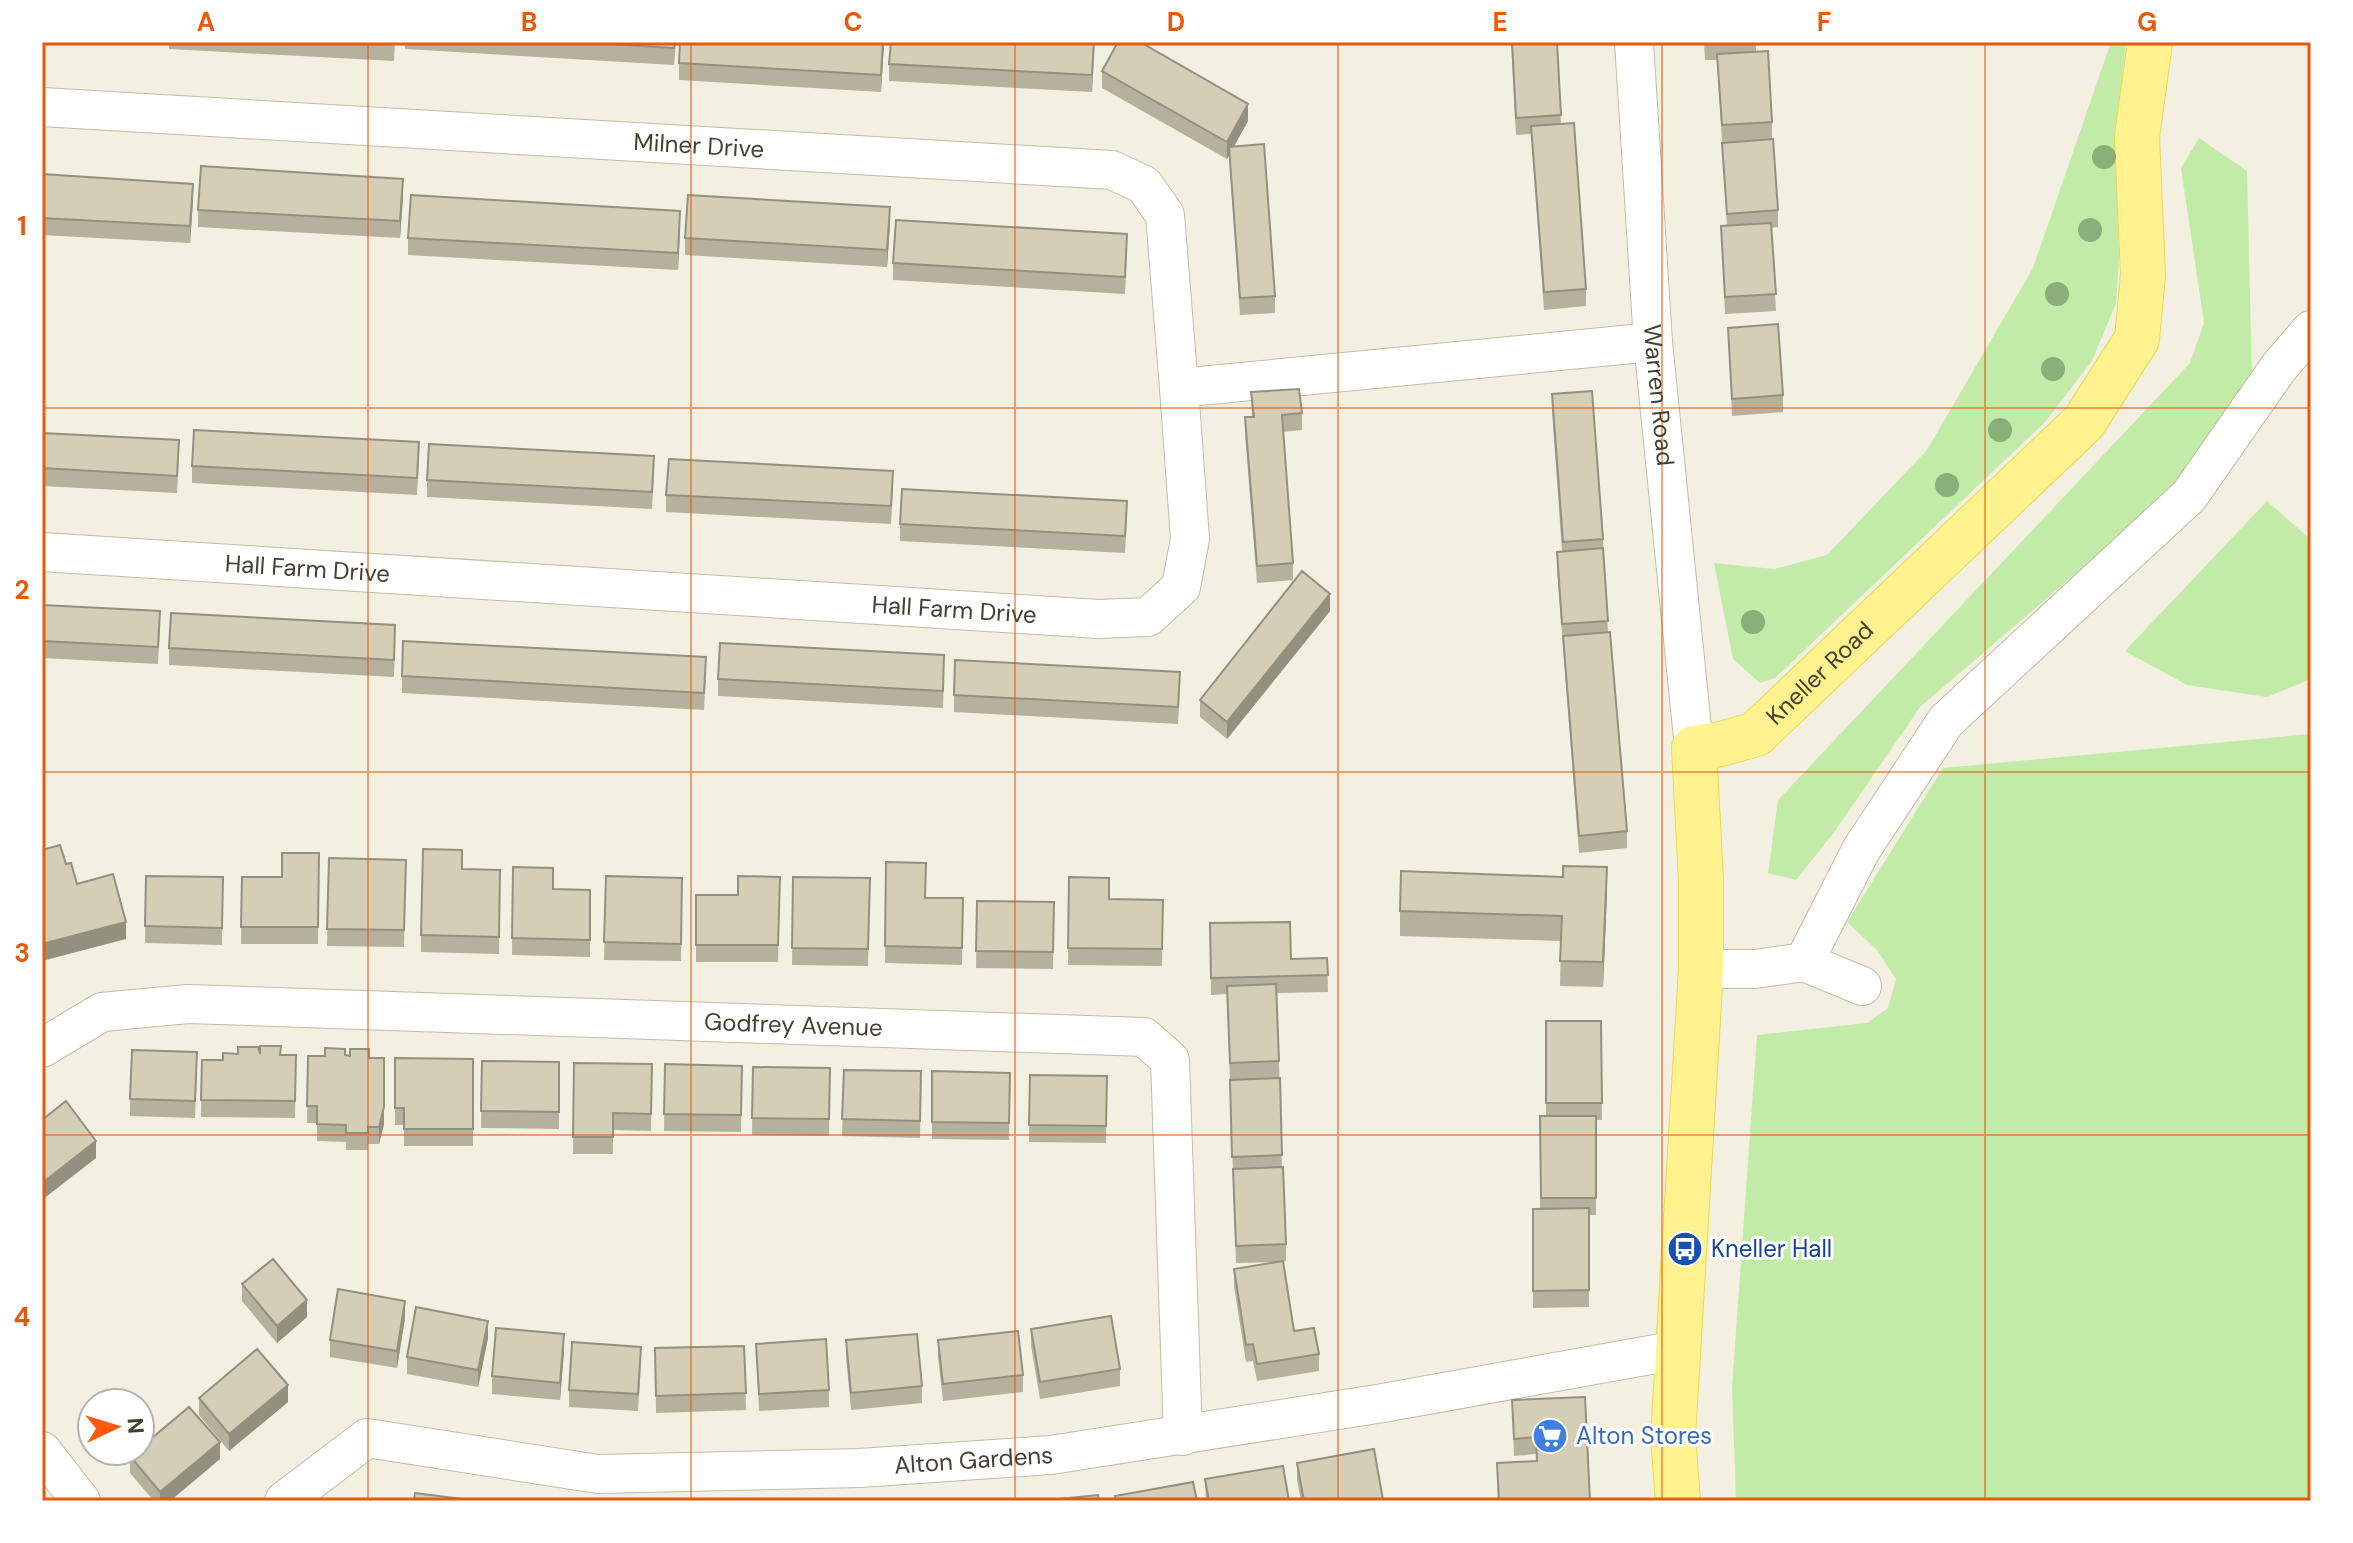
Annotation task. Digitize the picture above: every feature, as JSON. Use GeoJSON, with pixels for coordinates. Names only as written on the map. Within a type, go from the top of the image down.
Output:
{"type":"FeatureCollection","features":[{"type":"Feature","properties":{"kind":"main road","name":"Kneller Road"},"geometry":{"type":"LineString","coordinates":[[1694,748],[1756,734],[2084,422],[2137,339],[2143,275],[2137,137],[2150,42]]}},
{"type":"Feature","properties":{"kind":"main road"},"geometry":{"type":"LineString","coordinates":[[1678,1501],[1673,1437],[1701,969],[1701,880],[1694,748]]}},
{"type":"Feature","properties":{"kind":"street","name":"Warren Road"},"geometry":{"type":"LineString","coordinates":[[1634,42],[1653,342],[1694,748]]}},
{"type":"Feature","properties":{"kind":"street","name":"Milner Drive"},"geometry":{"type":"LineString","coordinates":[[42,107],[1112,170],[1144,185],[1165,215],[1179,388]]}},
{"type":"Feature","properties":{"kind":"street"},"geometry":{"type":"LineString","coordinates":[[1804,962],[1861,850],[1946,721],[2189,496],[2279,367],[2311,330]]}},
{"type":"Feature","properties":{"kind":"street"},"geometry":{"type":"LineString","coordinates":[[1179,388],[1653,342]]}},
{"type":"Feature","properties":{"kind":"street","name":"Hall Farm Drive"},"geometry":{"type":"LineString","coordinates":[[42,552],[1099,619],[1148,617],[1181,587],[1190,539],[1179,388]]}},
{"type":"Feature","properties":{"kind":"street"},"geometry":{"type":"LineString","coordinates":[[1701,969],[1755,969],[1804,962],[1862,986]]}},
{"type":"Feature","properties":{"kind":"street","name":"Godfrey Avenue"},"geometry":{"type":"LineString","coordinates":[[42,1048],[102,1012],[188,1004],[1144,1037],[1170,1060],[1183,1436]]}},
{"type":"Feature","properties":{"kind":"street","name":"Alton Gardens"},"geometry":{"type":"LineString","coordinates":[[284,1501],[367,1438],[598,1474],[876,1467],[1051,1455],[1183,1436],[1678,1350]]}},
{"type":"Feature","properties":{"kind":"street"},"geometry":{"type":"LineString","coordinates":[[42,1451],[81,1501]]}},
{"type":"Feature","properties":{"kind":"green space"},"geometry":{"type":"Polygon","coordinates":[[[2111,42],[2126,42],[2117,126],[2119,259],[2116,303],[2092,361],[2045,422],[1775,678],[1760,683],[1733,659],[1714,563],[1774,569],[1827,555],[1927,450],[2033,268],[2111,42]]]}},
{"type":"Feature","properties":{"kind":"green space"},"geometry":{"type":"Polygon","coordinates":[[[2199,138],[2247,171],[2252,379],[2166,496],[1920,707],[1835,831],[1796,880],[1768,873],[1778,800],[2190,363],[2204,323],[2181,168],[2199,138]]]}},
{"type":"Feature","properties":{"kind":"green space"},"geometry":{"type":"Polygon","coordinates":[[[2267,501],[2311,540],[2311,679],[2267,697],[2187,685],[2125,651],[2267,501]]]}},
{"type":"Feature","properties":{"kind":"green space"},"geometry":{"type":"Polygon","coordinates":[[[2311,734],[2311,1501],[1736,1501],[1732,1388],[1757,1035],[1867,1023],[1888,1008],[1896,979],[1877,950],[1847,922],[1943,768],[2311,734]]]}},
{"type":"Feature","properties":{"kind":"building"},"geometry":{"type":"Polygon","coordinates":[[[575,42],[675,42],[674,48],[575,42]]]}},
{"type":"Feature","properties":{"kind":"building"},"geometry":{"type":"Polygon","coordinates":[[[680,42],[883,42],[881,75],[679,63],[680,42]]]}},
{"type":"Feature","properties":{"kind":"building"},"geometry":{"type":"Polygon","coordinates":[[[891,42],[1094,42],[1092,75],[889,64],[891,42]]]}},
{"type":"Feature","properties":{"kind":"building"},"geometry":{"type":"Polygon","coordinates":[[[1118,42],[1140,42],[1248,104],[1227,142],[1102,71],[1118,42]]]}},
{"type":"Feature","properties":{"kind":"building"},"geometry":{"type":"Polygon","coordinates":[[[1512,42],[1557,42],[1561,115],[1516,118],[1512,42]]]}},
{"type":"Feature","properties":{"kind":"building"},"geometry":{"type":"Polygon","coordinates":[[[1768,51],[1772,122],[1722,125],[1717,54],[1768,51]]]}},
{"type":"Feature","properties":{"kind":"building"},"geometry":{"type":"Polygon","coordinates":[[[1574,123],[1586,289],[1544,292],[1531,126],[1574,123]]]}},
{"type":"Feature","properties":{"kind":"building"},"geometry":{"type":"Polygon","coordinates":[[[1773,139],[1778,210],[1727,214],[1722,143],[1773,139]]]}},
{"type":"Feature","properties":{"kind":"building"},"geometry":{"type":"Polygon","coordinates":[[[1264,144],[1275,296],[1240,298],[1229,147],[1264,144]]]}},
{"type":"Feature","properties":{"kind":"building"},"geometry":{"type":"Polygon","coordinates":[[[201,166],[403,179],[400,221],[198,210],[201,166]]]}},
{"type":"Feature","properties":{"kind":"building"},"geometry":{"type":"Polygon","coordinates":[[[42,174],[193,184],[190,226],[42,218],[42,174]]]}},
{"type":"Feature","properties":{"kind":"building"},"geometry":{"type":"Polygon","coordinates":[[[411,195],[680,211],[678,253],[408,238],[411,195]]]}},
{"type":"Feature","properties":{"kind":"building"},"geometry":{"type":"Polygon","coordinates":[[[688,195],[890,207],[887,250],[685,238],[688,195]]]}},
{"type":"Feature","properties":{"kind":"building"},"geometry":{"type":"Polygon","coordinates":[[[896,220],[1127,234],[1125,277],[893,263],[896,220]]]}},
{"type":"Feature","properties":{"kind":"building"},"geometry":{"type":"Polygon","coordinates":[[[1771,223],[1776,294],[1725,297],[1721,226],[1771,223]]]}},
{"type":"Feature","properties":{"kind":"building"},"geometry":{"type":"Polygon","coordinates":[[[1778,324],[1783,395],[1732,399],[1728,328],[1778,324]]]}},
{"type":"Feature","properties":{"kind":"building"},"geometry":{"type":"Polygon","coordinates":[[[1299,389],[1302,413],[1282,415],[1293,563],[1257,566],[1245,417],[1254,417],[1251,392],[1299,389]]]}},
{"type":"Feature","properties":{"kind":"building"},"geometry":{"type":"Polygon","coordinates":[[[1592,391],[1603,539],[1563,542],[1552,394],[1592,391]]]}},
{"type":"Feature","properties":{"kind":"building"},"geometry":{"type":"Polygon","coordinates":[[[194,430],[419,442],[417,478],[192,466],[194,430]]]}},
{"type":"Feature","properties":{"kind":"building"},"geometry":{"type":"Polygon","coordinates":[[[42,433],[179,440],[177,476],[42,468],[42,433]]]}},
{"type":"Feature","properties":{"kind":"building"},"geometry":{"type":"Polygon","coordinates":[[[429,444],[654,456],[652,492],[427,480],[429,444]]]}},
{"type":"Feature","properties":{"kind":"building"},"geometry":{"type":"Polygon","coordinates":[[[669,459],[893,471],[891,506],[666,495],[669,459]]]}},
{"type":"Feature","properties":{"kind":"building"},"geometry":{"type":"Polygon","coordinates":[[[902,489],[1127,501],[1125,536],[900,524],[902,489]]]}},
{"type":"Feature","properties":{"kind":"building"},"geometry":{"type":"Polygon","coordinates":[[[1603,548],[1608,621],[1562,624],[1557,552],[1603,548]]]}},
{"type":"Feature","properties":{"kind":"building"},"geometry":{"type":"Polygon","coordinates":[[[1302,571],[1330,594],[1227,722],[1200,700],[1302,571]]]}},
{"type":"Feature","properties":{"kind":"building"},"geometry":{"type":"Polygon","coordinates":[[[42,605],[160,611],[158,647],[42,641],[42,605]]]}},
{"type":"Feature","properties":{"kind":"building"},"geometry":{"type":"Polygon","coordinates":[[[171,613],[395,625],[394,660],[169,648],[171,613]]]}},
{"type":"Feature","properties":{"kind":"building"},"geometry":{"type":"Polygon","coordinates":[[[1610,632],[1627,831],[1579,836],[1563,636],[1610,632]]]}},
{"type":"Feature","properties":{"kind":"building"},"geometry":{"type":"Polygon","coordinates":[[[403,641],[706,657],[704,693],[402,676],[403,641]]]}},
{"type":"Feature","properties":{"kind":"building"},"geometry":{"type":"Polygon","coordinates":[[[720,643],[944,655],[943,691],[718,679],[720,643]]]}},
{"type":"Feature","properties":{"kind":"building"},"geometry":{"type":"Polygon","coordinates":[[[955,660],[1180,672],[1178,707],[954,695],[955,660]]]}},
{"type":"Feature","properties":{"kind":"building"},"geometry":{"type":"Polygon","coordinates":[[[60,845],[66,864],[71,863],[77,884],[113,874],[126,922],[42,944],[42,850],[60,845]]]}},
{"type":"Feature","properties":{"kind":"building"},"geometry":{"type":"Polygon","coordinates":[[[423,849],[462,850],[462,869],[500,870],[499,937],[421,935],[423,849]]]}},
{"type":"Feature","properties":{"kind":"building"},"geometry":{"type":"Polygon","coordinates":[[[282,853],[319,853],[318,927],[241,927],[242,877],[282,877],[282,853]]]}},
{"type":"Feature","properties":{"kind":"building"},"geometry":{"type":"Polygon","coordinates":[[[329,858],[406,860],[404,930],[327,929],[329,858]]]}},
{"type":"Feature","properties":{"kind":"building"},"geometry":{"type":"Polygon","coordinates":[[[886,862],[926,863],[925,898],[963,898],[962,948],[885,946],[886,862]]]}},
{"type":"Feature","properties":{"kind":"building"},"geometry":{"type":"Polygon","coordinates":[[[1563,866],[1607,867],[1603,962],[1560,961],[1562,916],[1400,911],[1401,871],[1563,877],[1563,866]]]}},
{"type":"Feature","properties":{"kind":"building"},"geometry":{"type":"Polygon","coordinates":[[[513,867],[553,868],[553,889],[590,890],[590,940],[512,938],[513,867]]]}},
{"type":"Feature","properties":{"kind":"building"},"geometry":{"type":"Polygon","coordinates":[[[146,876],[223,877],[222,928],[145,926],[146,876]]]}},
{"type":"Feature","properties":{"kind":"building"},"geometry":{"type":"Polygon","coordinates":[[[606,876],[682,878],[681,944],[604,942],[606,876]]]}},
{"type":"Feature","properties":{"kind":"building"},"geometry":{"type":"Polygon","coordinates":[[[738,876],[780,877],[778,945],[696,945],[696,895],[738,895],[738,876]]]}},
{"type":"Feature","properties":{"kind":"building"},"geometry":{"type":"Polygon","coordinates":[[[793,877],[870,878],[868,949],[792,948],[793,877]]]}},
{"type":"Feature","properties":{"kind":"building"},"geometry":{"type":"Polygon","coordinates":[[[1069,877],[1109,878],[1109,899],[1163,900],[1162,949],[1068,948],[1069,877]]]}},
{"type":"Feature","properties":{"kind":"building"},"geometry":{"type":"Polygon","coordinates":[[[977,901],[1054,902],[1053,952],[976,951],[977,901]]]}},
{"type":"Feature","properties":{"kind":"building"},"geometry":{"type":"Polygon","coordinates":[[[1290,922],[1291,959],[1327,958],[1328,975],[1211,978],[1210,923],[1290,922]]]}},
{"type":"Feature","properties":{"kind":"building"},"geometry":{"type":"Polygon","coordinates":[[[1276,984],[1279,1061],[1230,1063],[1227,986],[1276,984]]]}},
{"type":"Feature","properties":{"kind":"building"},"geometry":{"type":"Polygon","coordinates":[[[1546,1021],[1601,1021],[1602,1103],[1546,1103],[1546,1021]]]}},
{"type":"Feature","properties":{"kind":"building"},"geometry":{"type":"Polygon","coordinates":[[[260,1046],[281,1046],[280,1055],[296,1055],[295,1101],[201,1100],[202,1060],[223,1060],[223,1053],[238,1054],[238,1047],[258,1047],[260,1054],[260,1046]]]}},
{"type":"Feature","properties":{"kind":"building"},"geometry":{"type":"Polygon","coordinates":[[[325,1048],[345,1049],[345,1055],[350,1056],[350,1049],[369,1049],[369,1058],[384,1058],[384,1107],[379,1127],[368,1127],[368,1133],[346,1133],[346,1125],[317,1124],[317,1106],[307,1106],[308,1056],[325,1056],[325,1048]]]}},
{"type":"Feature","properties":{"kind":"building"},"geometry":{"type":"Polygon","coordinates":[[[132,1050],[197,1052],[195,1101],[130,1099],[132,1050]]]}},
{"type":"Feature","properties":{"kind":"building"},"geometry":{"type":"Polygon","coordinates":[[[395,1058],[473,1059],[473,1129],[404,1129],[404,1108],[395,1108],[395,1058]]]}},
{"type":"Feature","properties":{"kind":"building"},"geometry":{"type":"Polygon","coordinates":[[[482,1061],[559,1062],[559,1112],[481,1111],[482,1061]]]}},
{"type":"Feature","properties":{"kind":"building"},"geometry":{"type":"Polygon","coordinates":[[[574,1063],[652,1064],[651,1114],[613,1113],[613,1137],[573,1137],[574,1063]]]}},
{"type":"Feature","properties":{"kind":"building"},"geometry":{"type":"Polygon","coordinates":[[[665,1064],[742,1066],[741,1115],[664,1114],[665,1064]]]}},
{"type":"Feature","properties":{"kind":"building"},"geometry":{"type":"Polygon","coordinates":[[[753,1067],[830,1068],[829,1119],[752,1118],[753,1067]]]}},
{"type":"Feature","properties":{"kind":"building"},"geometry":{"type":"Polygon","coordinates":[[[844,1070],[921,1071],[920,1121],[842,1119],[844,1070]]]}},
{"type":"Feature","properties":{"kind":"building"},"geometry":{"type":"Polygon","coordinates":[[[932,1071],[1010,1073],[1009,1123],[932,1122],[932,1071]]]}},
{"type":"Feature","properties":{"kind":"building"},"geometry":{"type":"Polygon","coordinates":[[[1030,1075],[1107,1076],[1106,1126],[1029,1125],[1030,1075]]]}},
{"type":"Feature","properties":{"kind":"building"},"geometry":{"type":"Polygon","coordinates":[[[1280,1078],[1282,1155],[1232,1157],[1230,1080],[1280,1078]]]}},
{"type":"Feature","properties":{"kind":"building"},"geometry":{"type":"Polygon","coordinates":[[[66,1101],[96,1141],[42,1183],[42,1120],[66,1101]]]}},
{"type":"Feature","properties":{"kind":"building"},"geometry":{"type":"Polygon","coordinates":[[[1540,1116],[1596,1116],[1596,1198],[1541,1198],[1540,1116]]]}},
{"type":"Feature","properties":{"kind":"building"},"geometry":{"type":"Polygon","coordinates":[[[1283,1167],[1286,1244],[1236,1246],[1233,1169],[1283,1167]]]}},
{"type":"Feature","properties":{"kind":"building"},"geometry":{"type":"Polygon","coordinates":[[[1589,1208],[1589,1290],[1533,1291],[1533,1209],[1589,1208]]]}},
{"type":"Feature","properties":{"kind":"building"},"geometry":{"type":"Polygon","coordinates":[[[273,1259],[307,1300],[277,1326],[242,1284],[273,1259]]]}},
{"type":"Feature","properties":{"kind":"building"},"geometry":{"type":"Polygon","coordinates":[[[1283,1261],[1294,1331],[1314,1328],[1319,1354],[1257,1364],[1253,1344],[1246,1345],[1234,1269],[1283,1261]]]}},
{"type":"Feature","properties":{"kind":"building"},"geometry":{"type":"Polygon","coordinates":[[[338,1289],[405,1301],[397,1351],[330,1340],[338,1289]]]}},
{"type":"Feature","properties":{"kind":"building"},"geometry":{"type":"Polygon","coordinates":[[[416,1307],[488,1321],[478,1370],[407,1357],[416,1307]]]}},
{"type":"Feature","properties":{"kind":"building"},"geometry":{"type":"Polygon","coordinates":[[[1111,1316],[1120,1369],[1040,1382],[1031,1329],[1111,1316]]]}},
{"type":"Feature","properties":{"kind":"building"},"geometry":{"type":"Polygon","coordinates":[[[496,1328],[564,1334],[560,1383],[492,1376],[496,1328]]]}},
{"type":"Feature","properties":{"kind":"building"},"geometry":{"type":"Polygon","coordinates":[[[1018,1331],[1023,1375],[943,1384],[938,1340],[1018,1331]]]}},
{"type":"Feature","properties":{"kind":"building"},"geometry":{"type":"Polygon","coordinates":[[[917,1334],[922,1386],[851,1393],[846,1340],[917,1334]]]}},
{"type":"Feature","properties":{"kind":"building"},"geometry":{"type":"Polygon","coordinates":[[[826,1339],[829,1390],[759,1394],[756,1344],[826,1339]]]}},
{"type":"Feature","properties":{"kind":"building"},"geometry":{"type":"Polygon","coordinates":[[[572,1342],[641,1347],[638,1394],[569,1390],[572,1342]]]}},
{"type":"Feature","properties":{"kind":"building"},"geometry":{"type":"Polygon","coordinates":[[[744,1346],[746,1393],[656,1396],[655,1348],[744,1346]]]}},
{"type":"Feature","properties":{"kind":"building"},"geometry":{"type":"Polygon","coordinates":[[[257,1349],[288,1385],[229,1434],[199,1398],[257,1349]]]}},
{"type":"Feature","properties":{"kind":"building"},"geometry":{"type":"Polygon","coordinates":[[[1585,1397],[1590,1501],[1499,1501],[1497,1463],[1537,1461],[1536,1437],[1514,1439],[1512,1400],[1585,1397]]]}},
{"type":"Feature","properties":{"kind":"building"},"geometry":{"type":"Polygon","coordinates":[[[189,1407],[220,1442],[160,1492],[139,1467],[156,1467],[156,1435],[189,1407]]]}},
{"type":"Feature","properties":{"kind":"building"},"geometry":{"type":"Polygon","coordinates":[[[1374,1449],[1383,1500],[1304,1501],[1297,1463],[1374,1449]]]}},
{"type":"Feature","properties":{"kind":"building"},"geometry":{"type":"Polygon","coordinates":[[[1283,1466],[1289,1501],[1209,1501],[1205,1479],[1283,1466]]]}},
{"type":"Feature","properties":{"kind":"building"},"geometry":{"type":"Polygon","coordinates":[[[1193,1482],[1197,1501],[1116,1501],[1115,1496],[1193,1482]]]}},
{"type":"Feature","properties":{"kind":"building"},"geometry":{"type":"Polygon","coordinates":[[[415,1493],[478,1501],[414,1501],[415,1493]]]}},
{"type":"Feature","properties":{"kind":"building"},"geometry":{"type":"Polygon","coordinates":[[[1098,1495],[1099,1501],[1039,1501],[1098,1495]]]}},
{"type":"Feature","properties":{"kind":"place","name":"Kneller Hall"},"geometry":{"type":"Point","coordinates":[1685,1249]}},
{"type":"Feature","properties":{"kind":"place","name":"Alton Stores"},"geometry":{"type":"Point","coordinates":[1550,1436]}}]}
